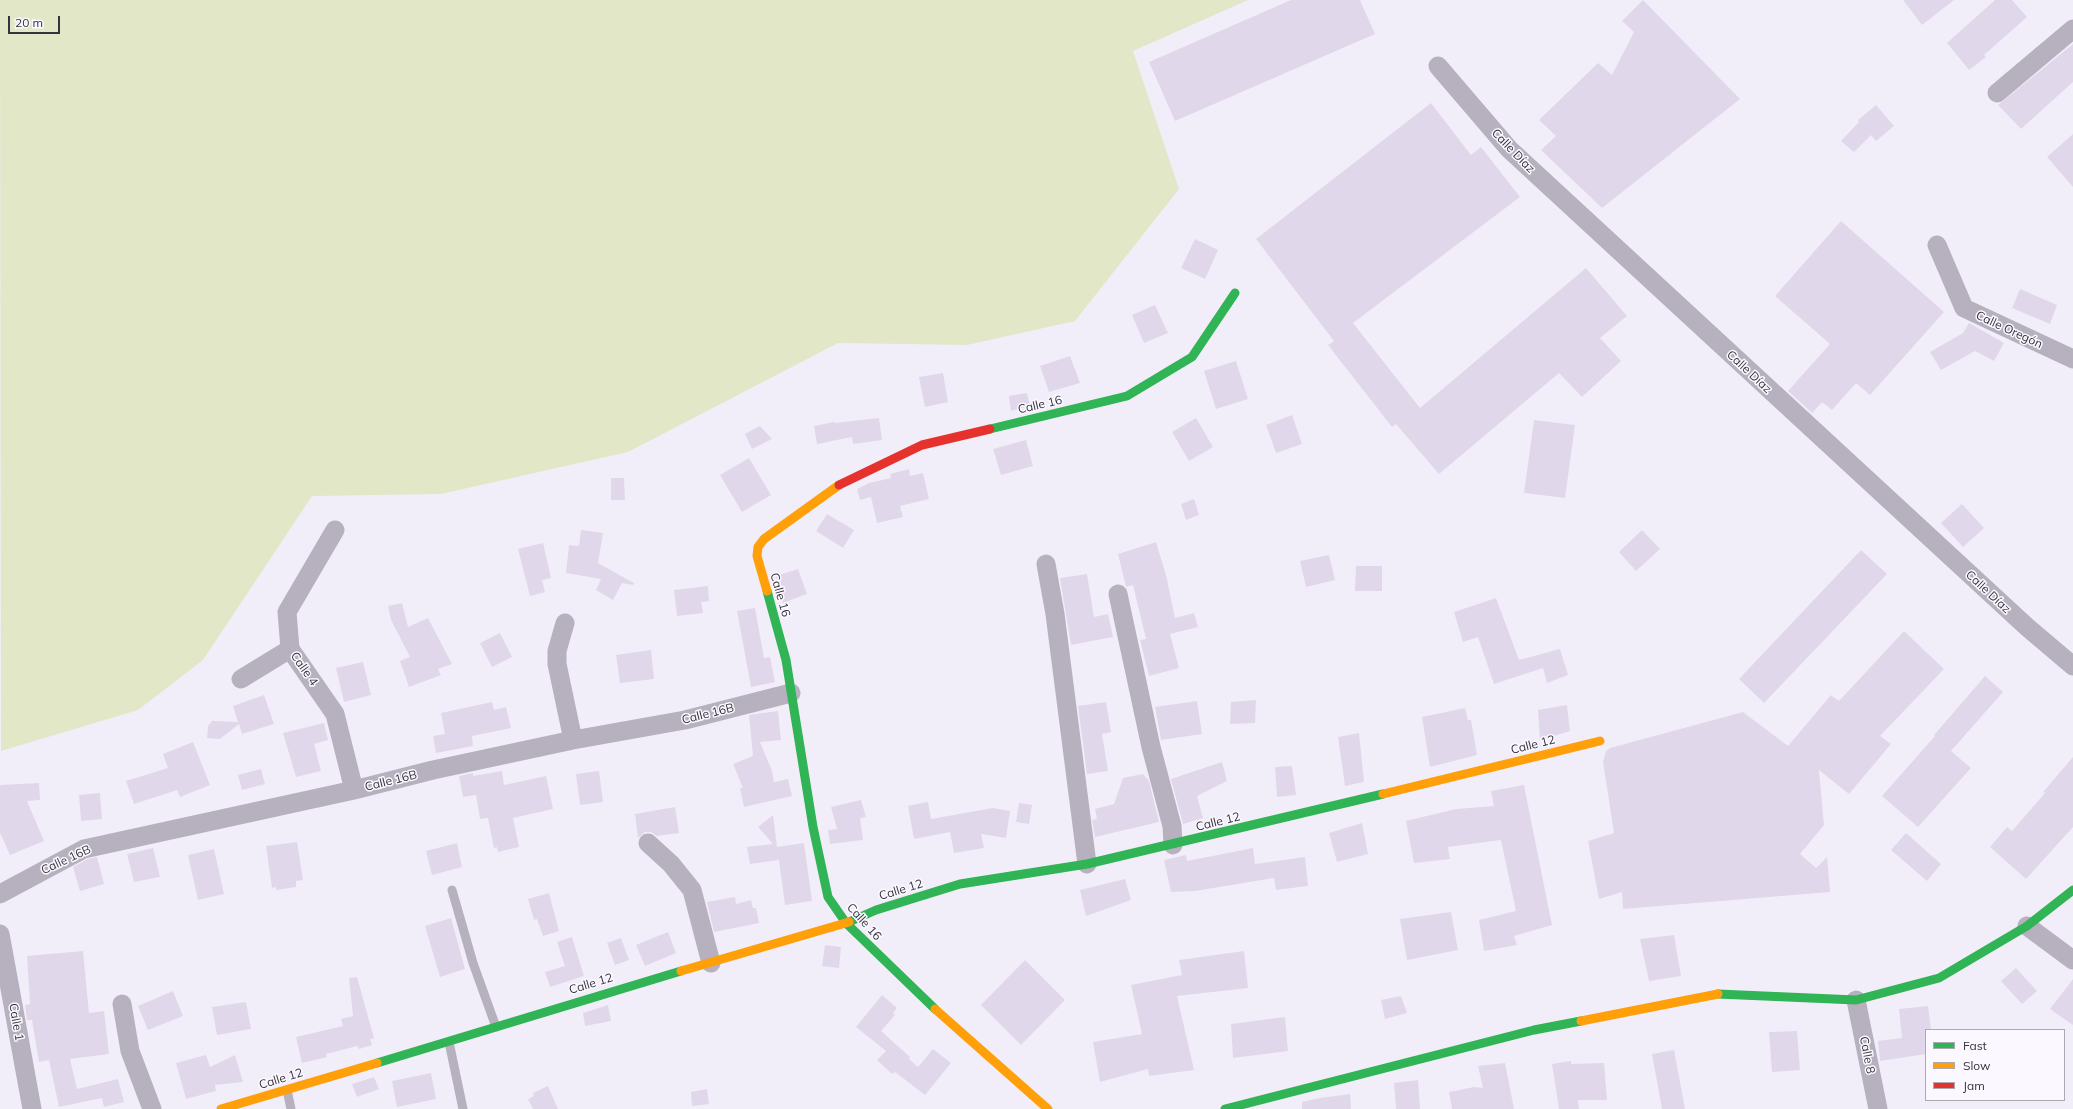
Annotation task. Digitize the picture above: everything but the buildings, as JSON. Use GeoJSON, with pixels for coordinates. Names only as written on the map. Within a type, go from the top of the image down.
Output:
{"type":"FeatureCollection","features":[{"type":"Feature","properties":{"kind":"street"},"geometry":{"type":"LineString","coordinates":[[1997,93],[2073,29]]}},
{"type":"Feature","properties":{"kind":"street","name":"Calle Díaz"},"geometry":{"type":"LineString","coordinates":[[1438,66],[1509,149],[2027,628],[2073,666]]}},
{"type":"Feature","properties":{"kind":"street","name":"Calle Oregón"},"geometry":{"type":"LineString","coordinates":[[1937,245],[1964,308],[2073,359]]}},
{"type":"Feature","properties":{"kind":"street","name":"Calle 16"},"geometry":{"type":"LineString","coordinates":[[1048,1109],[918,994],[846,923],[828,897],[813,827],[786,660],[757,556],[758,547],[764,539],[844,481],[922,445],[1126,396],[1192,357],[1235,293]]}},
{"type":"Feature","properties":{"kind":"street","name":"Calle 4"},"geometry":{"type":"LineString","coordinates":[[335,530],[287,612],[290,649],[336,714],[354,790]]}},
{"type":"Feature","properties":{"kind":"street"},"geometry":{"type":"LineString","coordinates":[[1046,564],[1055,614],[1087,864]]}},
{"type":"Feature","properties":{"kind":"street"},"geometry":{"type":"LineString","coordinates":[[1118,594],[1151,747],[1172,826],[1173,845]]}},
{"type":"Feature","properties":{"kind":"street"},"geometry":{"type":"LineString","coordinates":[[565,623],[557,651],[557,664],[573,740]]}},
{"type":"Feature","properties":{"kind":"street"},"geometry":{"type":"LineString","coordinates":[[241,679],[290,649]]}},
{"type":"Feature","properties":{"kind":"street","name":"Calle 16B"},"geometry":{"type":"LineString","coordinates":[[0,894],[84,849],[354,790],[433,770],[573,740],[685,720],[791,693]]}},
{"type":"Feature","properties":{"kind":"street","name":"Calle 12"},"geometry":{"type":"LineString","coordinates":[[221,1109],[448,1042],[597,995],[846,923],[876,910],[960,884],[1087,864],[1173,845],[1600,741]]}},
{"type":"Feature","properties":{"kind":"street"},"geometry":{"type":"LineString","coordinates":[[648,843],[671,864],[692,890],[711,963]]}},
{"type":"Feature","properties":{"kind":"street"},"geometry":{"type":"LineString","coordinates":[[1235,1108],[1534,1030],[1719,994],[1856,1000],[1939,978],[2027,926],[2073,890]]}},
{"type":"Feature","properties":{"kind":"street"},"geometry":{"type":"LineString","coordinates":[[2027,926],[2073,960]]}},
{"type":"Feature","properties":{"kind":"street","name":"Calle 1"},"geometry":{"type":"LineString","coordinates":[[0,934],[32,1109]]}},
{"type":"Feature","properties":{"kind":"street","name":"Calle 8"},"geometry":{"type":"LineString","coordinates":[[1856,1000],[1878,1109]]}},
{"type":"Feature","properties":{"kind":"street"},"geometry":{"type":"LineString","coordinates":[[122,1004],[130,1051],[152,1109]]}},
{"type":"Feature","properties":{"kind":"lane"},"geometry":{"type":"LineString","coordinates":[[452,890],[473,963],[496,1027]]}},
{"type":"Feature","properties":{"kind":"lane"},"geometry":{"type":"LineString","coordinates":[[448,1042],[463,1109]]}},
{"type":"Feature","properties":{"kind":"lane"},"geometry":{"type":"LineString","coordinates":[[287,1090],[291,1109]]}},
{"type":"Feature","properties":{"kind":"green space"},"geometry":{"type":"Polygon","coordinates":[[[0,0],[1248,0],[1133,51],[1179,189],[1075,321],[967,345],[838,343],[628,452],[441,494],[312,496],[203,660],[138,710],[1,751],[0,0]]]}},
{"type":"Feature","properties":{"kind":"traffic: fast"},"geometry":{"type":"LineString","coordinates":[[990,429],[1127,396],[1192,357],[1235,293]]}},
{"type":"Feature","properties":{"kind":"traffic: fast"},"geometry":{"type":"LineString","coordinates":[[767,591],[786,660],[813,827],[828,897],[846,923],[935,1009]]}},
{"type":"Feature","properties":{"kind":"traffic: fast"},"geometry":{"type":"LineString","coordinates":[[849,922],[876,910],[960,884],[1087,864],[1383,794]]}},
{"type":"Feature","properties":{"kind":"traffic: fast"},"geometry":{"type":"LineString","coordinates":[[1718,994],[1856,1000],[1939,978],[2027,926],[2073,890]]}},
{"type":"Feature","properties":{"kind":"traffic: fast"},"geometry":{"type":"LineString","coordinates":[[377,1063],[681,971]]}},
{"type":"Feature","properties":{"kind":"traffic: fast"},"geometry":{"type":"LineString","coordinates":[[1225,1109],[1534,1030],[1581,1021]]}},
{"type":"Feature","properties":{"kind":"traffic: slow"},"geometry":{"type":"LineString","coordinates":[[767,591],[757,556],[758,547],[764,539],[839,485]]}},
{"type":"Feature","properties":{"kind":"traffic: slow"},"geometry":{"type":"LineString","coordinates":[[1383,794],[1600,741]]}},
{"type":"Feature","properties":{"kind":"traffic: slow"},"geometry":{"type":"LineString","coordinates":[[681,971],[849,922]]}},
{"type":"Feature","properties":{"kind":"traffic: slow"},"geometry":{"type":"LineString","coordinates":[[1581,1021],[1718,994]]}},
{"type":"Feature","properties":{"kind":"traffic: slow"},"geometry":{"type":"LineString","coordinates":[[935,1009],[1048,1109]]}},
{"type":"Feature","properties":{"kind":"traffic: slow"},"geometry":{"type":"LineString","coordinates":[[221,1109],[377,1063]]}},
{"type":"Feature","properties":{"kind":"traffic: jam"},"geometry":{"type":"LineString","coordinates":[[839,485],[922,445],[990,429]]}}]}
